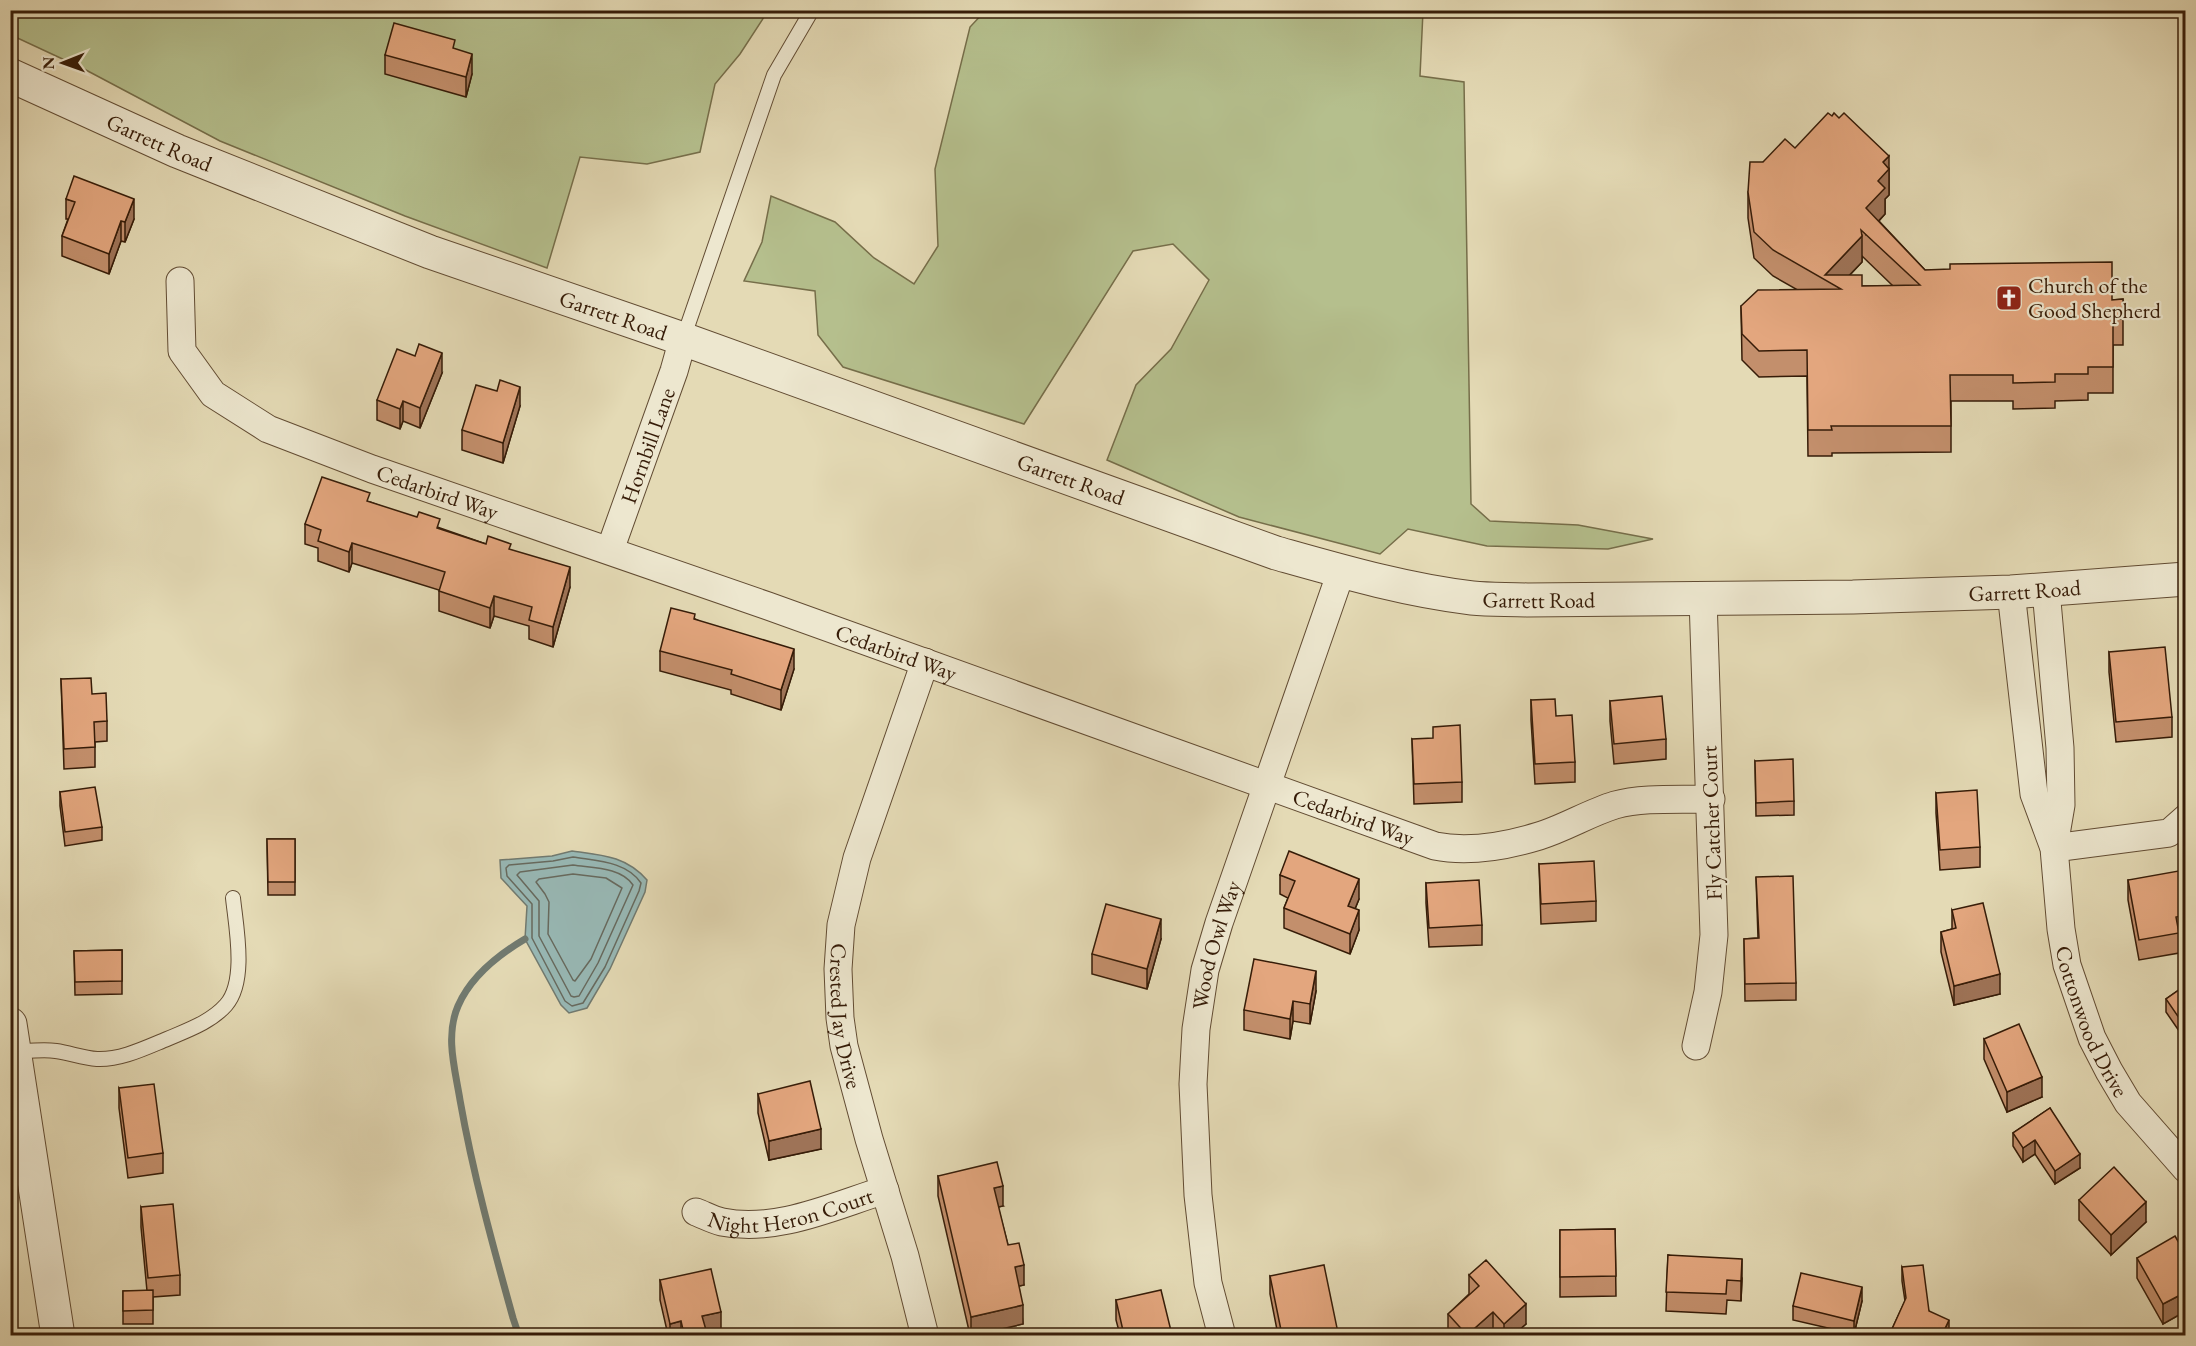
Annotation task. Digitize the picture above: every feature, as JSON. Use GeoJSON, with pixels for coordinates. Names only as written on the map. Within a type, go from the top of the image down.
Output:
{"type":"FeatureCollection","features":[{"type":"Feature","properties":{"kind":"street","name":"Garrett Road"},"geometry":{"type":"LineString","coordinates":[[10,75],[188,155],[430,252],[683,339],[1276,553],[1341,572],[1473,598],[1527,600],[1853,597],[2011,592],[2186,579]]}},
{"type":"Feature","properties":{"kind":"street","name":"Cedarbird Way"},"geometry":{"type":"LineString","coordinates":[[180,281],[182,351],[213,394],[268,429],[415,484],[610,550],[1435,846],[1468,850],[1539,836],[1616,805],[1642,801],[1711,799]]}},
{"type":"Feature","properties":{"kind":"street","name":"Hornbill Lane"},"geometry":{"type":"LineString","coordinates":[[610,550],[674,371],[683,339]]}},
{"type":"Feature","properties":{"kind":"street","name":"Wood Owl Way"},"geometry":{"type":"LineString","coordinates":[[1222,1335],[1208,1283],[1198,1195],[1193,1084],[1196,1029],[1205,970],[1219,923],[1341,572]]}},
{"type":"Feature","properties":{"kind":"street","name":"Cottonwood Drive"},"geometry":{"type":"LineString","coordinates":[[2044,750],[2046,590]]}},
{"type":"Feature","properties":{"kind":"street","name":"Cottonwood Drive"},"geometry":{"type":"LineString","coordinates":[[2011,592],[2044,750],[2061,805],[2054,848],[2061,929],[2067,965],[2092,1038],[2127,1103],[2186,1169]]}},
{"type":"Feature","properties":{"kind":"street","name":"Fly Catcher Court"},"geometry":{"type":"LineString","coordinates":[[1696,1046],[1708,992],[1714,935],[1711,799],[1702,598]]}},
{"type":"Feature","properties":{"kind":"street","name":"Crested Jay Drive"},"geometry":{"type":"LineString","coordinates":[[925,662],[857,858],[841,925],[838,994],[844,1046],[905,1256],[925,1335]]}},
{"type":"Feature","properties":{"kind":"street"},"geometry":{"type":"LineString","coordinates":[[2054,848],[2169,833],[2186,818]]}},
{"type":"Feature","properties":{"kind":"street"},"geometry":{"type":"LineString","coordinates":[[13,1038],[57,1335]]}},
{"type":"Feature","properties":{"kind":"street","name":"Night Heron Court"},"geometry":{"type":"LineString","coordinates":[[696,1212],[720,1222],[746,1225],[783,1222],[885,1190]]}},
{"type":"Feature","properties":{"kind":"lane"},"geometry":{"type":"LineString","coordinates":[[683,339],[774,75],[812,10]]}},
{"type":"Feature","properties":{"kind":"lane"},"geometry":{"type":"LineString","coordinates":[[13,1038],[54,1051],[98,1059],[127,1054],[190,1029],[217,1013],[228,1003],[235,989],[238,969],[238,941],[233,898]]}},
{"type":"Feature","properties":{"kind":"green space"},"geometry":{"type":"Polygon","coordinates":[[[11,10],[768,11],[740,54],[715,84],[700,152],[647,164],[580,157],[547,268],[405,216],[220,141],[84,69],[11,35],[11,10]]]}},
{"type":"Feature","properties":{"kind":"green space"},"geometry":{"type":"Polygon","coordinates":[[[985,11],[1423,11],[1420,76],[1464,82],[1471,504],[1490,521],[1578,525],[1653,539],[1608,549],[1487,546],[1408,529],[1380,554],[1239,517],[1107,460],[1136,385],[1171,349],[1209,280],[1173,244],[1133,251],[1024,424],[843,367],[818,335],[815,291],[744,281],[762,242],[771,196],[835,222],[874,258],[914,284],[938,246],[935,169],[970,27],[985,11]]]}},
{"type":"Feature","properties":{"kind":"water"},"geometry":{"type":"Polygon","coordinates":[[[572,851],[622,861],[647,880],[645,892],[610,969],[587,1008],[569,1013],[561,1005],[525,939],[527,906],[501,878],[500,860],[552,856],[572,851]]]}},
{"type":"Feature","properties":{"kind":"building"},"geometry":{"type":"Polygon","coordinates":[[[394,23],[455,40],[453,48],[472,54],[466,77],[385,55],[394,23]]]}},
{"type":"Feature","properties":{"kind":"building","name":"Church of the Good Shepherd"},"geometry":{"type":"Polygon","coordinates":[[[1828,113],[1832,116],[1834,113],[1839,118],[1844,113],[1889,156],[1883,162],[1889,169],[1878,181],[1885,188],[1866,208],[1925,270],[1950,269],[1950,264],[2112,262],[2112,300],[2123,299],[2123,319],[2113,319],[2113,367],[2088,367],[2088,374],[2055,374],[2055,382],[2013,383],[2013,375],[1950,375],[1951,426],[1831,426],[1832,430],[1808,430],[1807,350],[1759,351],[1742,334],[1741,306],[1758,290],[1841,289],[1773,250],[1754,232],[1748,192],[1750,162],[1763,162],[1785,139],[1795,148],[1828,113]],[[1861,230],[1862,236],[1825,275],[1862,275],[1862,286],[1920,285],[1861,230]]]}},
{"type":"Feature","properties":{"kind":"building"},"geometry":{"type":"Polygon","coordinates":[[[74,176],[134,199],[125,222],[121,221],[109,254],[62,236],[75,202],[66,199],[74,176]]]}},
{"type":"Feature","properties":{"kind":"building"},"geometry":{"type":"Polygon","coordinates":[[[419,344],[442,353],[420,408],[403,401],[400,409],[377,400],[397,349],[415,356],[419,344]]]}},
{"type":"Feature","properties":{"kind":"building"},"geometry":{"type":"Polygon","coordinates":[[[500,380],[520,387],[503,443],[462,430],[476,385],[497,391],[500,380]]]}},
{"type":"Feature","properties":{"kind":"building"},"geometry":{"type":"Polygon","coordinates":[[[322,477],[370,493],[367,501],[417,517],[419,512],[440,519],[437,528],[486,544],[488,536],[511,544],[509,549],[570,567],[553,627],[529,620],[532,607],[494,596],[490,608],[439,591],[445,572],[352,543],[349,552],[318,541],[321,530],[305,524],[322,477]]]}},
{"type":"Feature","properties":{"kind":"building"},"geometry":{"type":"Polygon","coordinates":[[[671,608],[695,614],[694,619],[794,649],[781,690],[731,674],[732,670],[660,651],[671,608]]]}},
{"type":"Feature","properties":{"kind":"building"},"geometry":{"type":"Polygon","coordinates":[[[2165,647],[2172,717],[2116,722],[2109,652],[2165,647]]]}},
{"type":"Feature","properties":{"kind":"building"},"geometry":{"type":"Polygon","coordinates":[[[91,678],[92,694],[106,693],[107,721],[94,722],[95,747],[64,749],[61,679],[91,678]]]}},
{"type":"Feature","properties":{"kind":"building"},"geometry":{"type":"Polygon","coordinates":[[[1662,696],[1666,739],[1614,744],[1610,701],[1662,696]]]}},
{"type":"Feature","properties":{"kind":"building"},"geometry":{"type":"Polygon","coordinates":[[[1555,699],[1556,716],[1572,715],[1575,762],[1535,764],[1531,700],[1555,699]]]}},
{"type":"Feature","properties":{"kind":"building"},"geometry":{"type":"Polygon","coordinates":[[[1460,725],[1462,782],[1414,784],[1412,739],[1433,738],[1433,727],[1460,725]]]}},
{"type":"Feature","properties":{"kind":"building"},"geometry":{"type":"Polygon","coordinates":[[[1793,759],[1794,801],[1756,803],[1755,761],[1793,759]]]}},
{"type":"Feature","properties":{"kind":"building"},"geometry":{"type":"Polygon","coordinates":[[[95,787],[102,827],[65,832],[60,792],[95,787]]]}},
{"type":"Feature","properties":{"kind":"building"},"geometry":{"type":"Polygon","coordinates":[[[1977,790],[1980,847],[1940,850],[1936,793],[1977,790]]]}},
{"type":"Feature","properties":{"kind":"building"},"geometry":{"type":"Polygon","coordinates":[[[267,839],[295,839],[295,882],[268,882],[267,839]]]}},
{"type":"Feature","properties":{"kind":"building"},"geometry":{"type":"Polygon","coordinates":[[[1289,851],[1359,879],[1348,906],[1359,910],[1350,934],[1284,908],[1295,881],[1280,875],[1289,851]]]}},
{"type":"Feature","properties":{"kind":"building"},"geometry":{"type":"Polygon","coordinates":[[[1594,861],[1596,901],[1541,904],[1539,864],[1594,861]]]}},
{"type":"Feature","properties":{"kind":"building"},"geometry":{"type":"Polygon","coordinates":[[[2184,870],[2186,915],[2176,917],[2179,933],[2139,940],[2128,880],[2184,870]]]}},
{"type":"Feature","properties":{"kind":"building"},"geometry":{"type":"Polygon","coordinates":[[[1793,876],[1796,983],[1745,984],[1744,939],[1759,938],[1756,877],[1793,876]]]}},
{"type":"Feature","properties":{"kind":"building"},"geometry":{"type":"Polygon","coordinates":[[[1479,880],[1482,925],[1429,928],[1426,883],[1479,880]]]}},
{"type":"Feature","properties":{"kind":"building"},"geometry":{"type":"Polygon","coordinates":[[[1983,903],[2000,974],[1954,986],[1941,932],[1956,928],[1952,910],[1983,903]]]}},
{"type":"Feature","properties":{"kind":"building"},"geometry":{"type":"Polygon","coordinates":[[[1106,904],[1161,919],[1147,969],[1092,954],[1106,904]]]}},
{"type":"Feature","properties":{"kind":"building"},"geometry":{"type":"Polygon","coordinates":[[[122,950],[122,981],[75,982],[74,951],[122,950]]]}},
{"type":"Feature","properties":{"kind":"building"},"geometry":{"type":"Polygon","coordinates":[[[1254,959],[1316,971],[1310,1004],[1293,1001],[1290,1019],[1244,1010],[1254,959]]]}},
{"type":"Feature","properties":{"kind":"building"},"geometry":{"type":"Polygon","coordinates":[[[2186,985],[2186,1028],[2166,999],[2186,985]]]}},
{"type":"Feature","properties":{"kind":"building"},"geometry":{"type":"Polygon","coordinates":[[[2019,1024],[2042,1077],[2007,1092],[1984,1039],[2019,1024]]]}},
{"type":"Feature","properties":{"kind":"building"},"geometry":{"type":"Polygon","coordinates":[[[810,1081],[821,1129],[769,1141],[758,1094],[810,1081]]]}},
{"type":"Feature","properties":{"kind":"building"},"geometry":{"type":"Polygon","coordinates":[[[154,1084],[163,1153],[128,1158],[119,1088],[154,1084]]]}},
{"type":"Feature","properties":{"kind":"building"},"geometry":{"type":"Polygon","coordinates":[[[2050,1108],[2080,1154],[2055,1171],[2035,1140],[2023,1148],[2013,1133],[2050,1108]]]}},
{"type":"Feature","properties":{"kind":"building"},"geometry":{"type":"Polygon","coordinates":[[[997,1162],[1003,1186],[994,1188],[1008,1245],[1019,1243],[1024,1265],[1015,1267],[1023,1305],[971,1317],[938,1176],[997,1162]]]}},
{"type":"Feature","properties":{"kind":"building"},"geometry":{"type":"Polygon","coordinates":[[[2114,1167],[2146,1202],[2111,1235],[2079,1200],[2114,1167]]]}},
{"type":"Feature","properties":{"kind":"building"},"geometry":{"type":"Polygon","coordinates":[[[173,1204],[180,1275],[148,1278],[141,1207],[173,1204]]]}},
{"type":"Feature","properties":{"kind":"building"},"geometry":{"type":"Polygon","coordinates":[[[1615,1229],[1616,1276],[1560,1277],[1560,1230],[1615,1229]]]}},
{"type":"Feature","properties":{"kind":"building"},"geometry":{"type":"Polygon","coordinates":[[[2175,1236],[2186,1255],[2186,1292],[2163,1304],[2137,1258],[2175,1236]]]}},
{"type":"Feature","properties":{"kind":"building"},"geometry":{"type":"Polygon","coordinates":[[[1668,1255],[1742,1259],[1741,1281],[1727,1280],[1726,1294],[1666,1292],[1668,1255]]]}},
{"type":"Feature","properties":{"kind":"building"},"geometry":{"type":"Polygon","coordinates":[[[1486,1260],[1526,1304],[1504,1324],[1493,1312],[1467,1335],[1448,1314],[1479,1286],[1469,1275],[1486,1260]]]}},
{"type":"Feature","properties":{"kind":"building"},"geometry":{"type":"Polygon","coordinates":[[[1324,1265],[1338,1333],[1344,1332],[1345,1335],[1282,1335],[1270,1276],[1324,1265]]]}},
{"type":"Feature","properties":{"kind":"building"},"geometry":{"type":"Polygon","coordinates":[[[1923,1265],[1929,1311],[1949,1320],[1942,1335],[1907,1335],[1892,1329],[1906,1298],[1902,1267],[1923,1265]]]}},
{"type":"Feature","properties":{"kind":"building"},"geometry":{"type":"Polygon","coordinates":[[[711,1269],[721,1312],[702,1316],[706,1330],[684,1334],[681,1321],[670,1324],[660,1280],[711,1269]]]}},
{"type":"Feature","properties":{"kind":"building"},"geometry":{"type":"Polygon","coordinates":[[[1801,1273],[1862,1287],[1854,1321],[1793,1306],[1801,1273]]]}},
{"type":"Feature","properties":{"kind":"building"},"geometry":{"type":"Polygon","coordinates":[[[153,1290],[153,1310],[123,1311],[123,1291],[153,1290]]]}},
{"type":"Feature","properties":{"kind":"building"},"geometry":{"type":"Polygon","coordinates":[[[1161,1290],[1172,1335],[1124,1335],[1116,1300],[1161,1290]]]}},
{"type":"Feature","properties":{"kind":"waterway"},"geometry":{"type":"LineString","coordinates":[[519,1336],[471,1155],[452,1053],[452,1029],[458,1006],[470,985],[495,959],[525,939]]}},
{"type":"Feature","properties":{"kind":"place","name":"Church of the Good Shepherd"},"geometry":{"type":"Point","coordinates":[2009,298]}}]}
